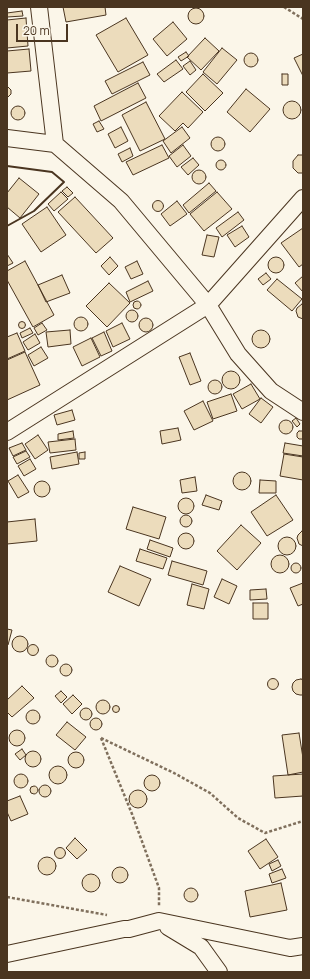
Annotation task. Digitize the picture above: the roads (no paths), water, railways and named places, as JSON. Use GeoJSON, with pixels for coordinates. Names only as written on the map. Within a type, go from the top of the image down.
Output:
{"type":"FeatureCollection","features":[{"type":"Feature","properties":{"kind":"street"},"geometry":{"type":"LineString","coordinates":[[39,7],[55,144]]}},
{"type":"Feature","properties":{"kind":"street"},"geometry":{"type":"LineString","coordinates":[[7,138],[55,144],[121,201],[208,305],[238,354],[271,391],[303,412]]}},
{"type":"Feature","properties":{"kind":"street"},"geometry":{"type":"LineString","coordinates":[[7,432],[208,305],[303,198]]}},
{"type":"Feature","properties":{"kind":"street"},"geometry":{"type":"LineString","coordinates":[[158,921],[201,947],[219,972]]}},
{"type":"Feature","properties":{"kind":"street"},"geometry":{"type":"LineString","coordinates":[[7,954],[129,929],[158,921],[290,948],[303,946]]}}]}
